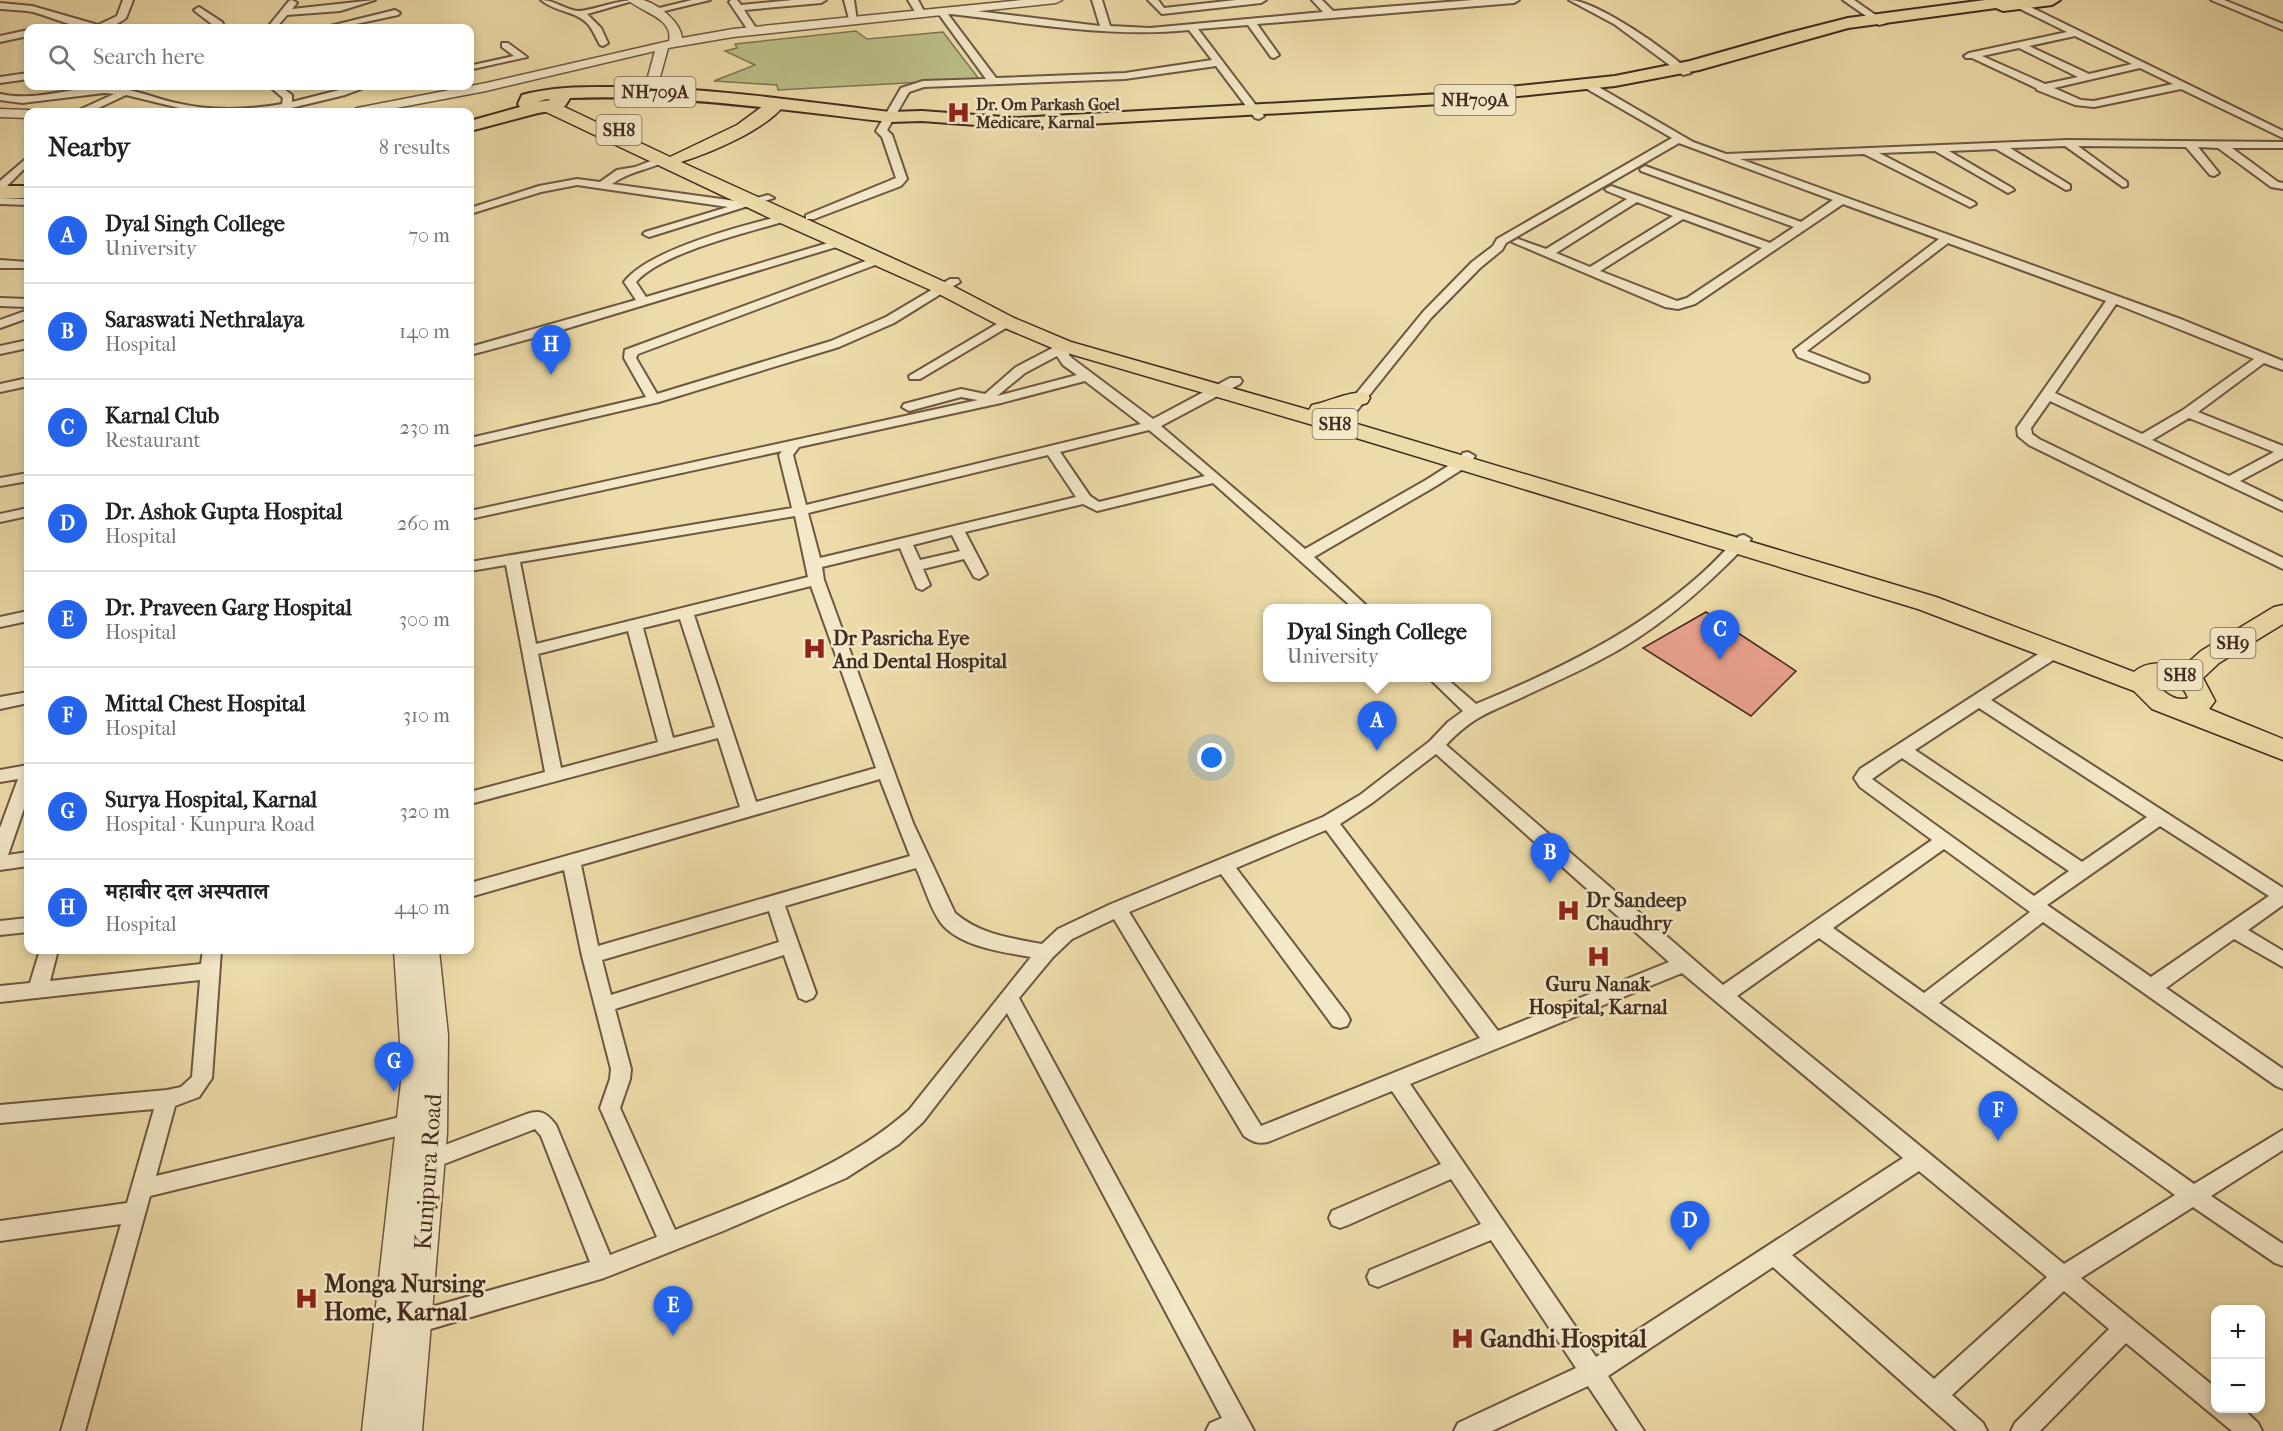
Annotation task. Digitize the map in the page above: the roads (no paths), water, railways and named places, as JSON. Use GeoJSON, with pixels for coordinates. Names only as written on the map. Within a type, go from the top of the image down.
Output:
{"type":"FeatureCollection","features":[{"type":"Feature","properties":{"kind":"highway","name":"NH709A"},"geometry":{"type":"LineString","coordinates":[[474,116],[546,100],[650,94],[777,104],[890,117],[901,121],[1012,128],[1440,104],[1589,86],[1683,71],[1879,21],[2016,2],[2052,0]]}},
{"type":"Feature","properties":{"kind":"highway","name":"NH709A"},"geometry":{"type":"LineString","coordinates":[[474,125],[546,100]]}},
{"type":"Feature","properties":{"kind":"highway"},"geometry":{"type":"LineString","coordinates":[[1,189],[24,185]]}},
{"type":"Feature","properties":{"kind":"highway"},"geometry":{"type":"LineString","coordinates":[[1,189],[24,192]]}},
{"type":"Feature","properties":{"kind":"main road","name":"SH8"},"geometry":{"type":"LineString","coordinates":[[546,100],[671,158],[785,218],[879,260],[907,267]]}},
{"type":"Feature","properties":{"kind":"main road"},"geometry":{"type":"LineString","coordinates":[[671,158],[745,128],[761,119],[777,104]]}},
{"type":"Feature","properties":{"kind":"main road","name":"SH8"},"geometry":{"type":"LineString","coordinates":[[753,202],[810,217],[985,304],[1065,335],[1340,422],[1617,505],[1955,601],[2098,657],[2146,679],[2154,699],[2165,705],[2193,704],[2283,737]]}},
{"type":"Feature","properties":{"kind":"main road","name":"SH8"},"geometry":{"type":"LineString","coordinates":[[985,304],[1007,322],[1064,348],[1320,410],[1340,422]]}},
{"type":"Feature","properties":{"kind":"main road"},"geometry":{"type":"LineString","coordinates":[[1320,410],[1359,398]]}},
{"type":"Feature","properties":{"kind":"main road","name":"SH8"},"geometry":{"type":"LineString","coordinates":[[1741,542],[1927,603],[2055,651],[2146,679],[2169,672],[2187,678],[2199,687],[2193,704]]}},
{"type":"Feature","properties":{"kind":"main road","name":"SH9"},"geometry":{"type":"LineString","coordinates":[[2187,678],[2210,657],[2283,613]]}},
{"type":"Feature","properties":{"kind":"main road","name":"SH8"},"geometry":{"type":"LineString","coordinates":[[2193,704],[2283,750]]}},
{"type":"Feature","properties":{"kind":"street"},"geometry":{"type":"LineString","coordinates":[[108,24],[121,18],[128,0]]}},
{"type":"Feature","properties":{"kind":"street"},"geometry":{"type":"LineString","coordinates":[[274,24],[294,0]]}},
{"type":"Feature","properties":{"kind":"street"},"geometry":{"type":"LineString","coordinates":[[285,12],[340,8],[370,0]]}},
{"type":"Feature","properties":{"kind":"street"},"geometry":{"type":"LineString","coordinates":[[546,0],[551,4],[580,13],[596,29],[603,43]]}},
{"type":"Feature","properties":{"kind":"street"},"geometry":{"type":"LineString","coordinates":[[580,13],[633,0],[673,26],[677,37],[669,44],[650,94]]}},
{"type":"Feature","properties":{"kind":"street"},"geometry":{"type":"LineString","coordinates":[[652,11],[705,0]]}},
{"type":"Feature","properties":{"kind":"street"},"geometry":{"type":"LineString","coordinates":[[735,4],[821,0]]}},
{"type":"Feature","properties":{"kind":"street"},"geometry":{"type":"LineString","coordinates":[[849,0],[854,19]]}},
{"type":"Feature","properties":{"kind":"street"},"geometry":{"type":"LineString","coordinates":[[913,0],[920,13]]}},
{"type":"Feature","properties":{"kind":"street"},"geometry":{"type":"LineString","coordinates":[[474,89],[669,44],[753,31],[946,11],[1008,2],[1056,0]]}},
{"type":"Feature","properties":{"kind":"street"},"geometry":{"type":"LineString","coordinates":[[1097,0],[1106,29]]}},
{"type":"Feature","properties":{"kind":"street"},"geometry":{"type":"LineString","coordinates":[[1153,0],[1162,11],[1209,3],[1261,0]]}},
{"type":"Feature","properties":{"kind":"street"},"geometry":{"type":"LineString","coordinates":[[1317,0],[1330,14]]}},
{"type":"Feature","properties":{"kind":"street"},"geometry":{"type":"LineString","coordinates":[[946,11],[1131,31],[1252,23],[1405,3],[1514,0]]}},
{"type":"Feature","properties":{"kind":"street"},"geometry":{"type":"LineString","coordinates":[[1574,0],[1617,22],[1683,71]]}},
{"type":"Feature","properties":{"kind":"street"},"geometry":{"type":"LineString","coordinates":[[1848,0],[1879,21]]}},
{"type":"Feature","properties":{"kind":"street"},"geometry":{"type":"LineString","coordinates":[[2216,0],[2283,27]]}},
{"type":"Feature","properties":{"kind":"street"},"geometry":{"type":"LineString","coordinates":[[2016,2],[2283,135]]}},
{"type":"Feature","properties":{"kind":"street"},"geometry":{"type":"LineString","coordinates":[[735,4],[753,31]]}},
{"type":"Feature","properties":{"kind":"street"},"geometry":{"type":"LineString","coordinates":[[0,6],[32,9],[81,24]]}},
{"type":"Feature","properties":{"kind":"street"},"geometry":{"type":"LineString","coordinates":[[330,24],[331,16],[340,8]]}},
{"type":"Feature","properties":{"kind":"street"},"geometry":{"type":"LineString","coordinates":[[200,10],[219,24]]}},
{"type":"Feature","properties":{"kind":"street"},"geometry":{"type":"LineString","coordinates":[[946,11],[994,82]]}},
{"type":"Feature","properties":{"kind":"street"},"geometry":{"type":"LineString","coordinates":[[347,24],[395,13]]}},
{"type":"Feature","properties":{"kind":"street"},"geometry":{"type":"LineString","coordinates":[[2271,22],[2283,20]]}},
{"type":"Feature","properties":{"kind":"street"},"geometry":{"type":"LineString","coordinates":[[67,24],[72,22]]}},
{"type":"Feature","properties":{"kind":"street"},"geometry":{"type":"LineString","coordinates":[[1252,23],[1274,55]]}},
{"type":"Feature","properties":{"kind":"street"},"geometry":{"type":"LineString","coordinates":[[1192,28],[1220,62],[1257,114]]}},
{"type":"Feature","properties":{"kind":"street"},"geometry":{"type":"LineString","coordinates":[[2076,33],[1967,56],[2079,103],[2094,105],[2184,85]]}},
{"type":"Feature","properties":{"kind":"street"},"geometry":{"type":"LineString","coordinates":[[1,40],[24,34]]}},
{"type":"Feature","properties":{"kind":"street"},"geometry":{"type":"LineString","coordinates":[[474,64],[522,57],[505,45]]}},
{"type":"Feature","properties":{"kind":"street"},"geometry":{"type":"LineString","coordinates":[[2020,45],[2089,78]]}},
{"type":"Feature","properties":{"kind":"street"},"geometry":{"type":"LineString","coordinates":[[810,217],[897,184],[902,179],[887,135],[881,131],[905,90],[911,87],[922,84],[1144,75],[1220,62]]}},
{"type":"Feature","properties":{"kind":"street"},"geometry":{"type":"LineString","coordinates":[[474,65],[493,85]]}},
{"type":"Feature","properties":{"kind":"street"},"geometry":{"type":"LineString","coordinates":[[2041,88],[2142,65]]}},
{"type":"Feature","properties":{"kind":"street"},"geometry":{"type":"LineString","coordinates":[[0,80],[24,77]]}},
{"type":"Feature","properties":{"kind":"street"},"geometry":{"type":"LineString","coordinates":[[509,82],[546,100]]}},
{"type":"Feature","properties":{"kind":"street"},"geometry":{"type":"LineString","coordinates":[[1589,86],[1684,142],[1840,201],[2179,323],[2283,366]]}},
{"type":"Feature","properties":{"kind":"street"},"geometry":{"type":"LineString","coordinates":[[0,97],[15,100],[80,90]]}},
{"type":"Feature","properties":{"kind":"street"},"geometry":{"type":"LineString","coordinates":[[109,90],[125,92],[146,90],[177,106],[195,108]]}},
{"type":"Feature","properties":{"kind":"street"},"geometry":{"type":"LineString","coordinates":[[279,90],[288,97],[286,108]]}},
{"type":"Feature","properties":{"kind":"street"},"geometry":{"type":"LineString","coordinates":[[290,108],[351,90]]}},
{"type":"Feature","properties":{"kind":"street"},"geometry":{"type":"LineString","coordinates":[[382,108],[469,90]]}},
{"type":"Feature","properties":{"kind":"street"},"geometry":{"type":"LineString","coordinates":[[91,108],[125,92]]}},
{"type":"Feature","properties":{"kind":"street"},"geometry":{"type":"LineString","coordinates":[[0,113],[24,114]]}},
{"type":"Feature","properties":{"kind":"street"},"geometry":{"type":"LineString","coordinates":[[1498,248],[1512,246],[1645,170],[1684,142]]}},
{"type":"Feature","properties":{"kind":"street"},"geometry":{"type":"LineString","coordinates":[[1340,422],[1426,315],[1476,265],[1498,248],[1501,241],[1684,142]]}},
{"type":"Feature","properties":{"kind":"street"},"geometry":{"type":"LineString","coordinates":[[1723,156],[2067,143],[2283,145]]}},
{"type":"Feature","properties":{"kind":"street"},"geometry":{"type":"LineString","coordinates":[[2067,143],[2122,184]]}},
{"type":"Feature","properties":{"kind":"street"},"geometry":{"type":"LineString","coordinates":[[2188,143],[2214,173]]}},
{"type":"Feature","properties":{"kind":"street"},"geometry":{"type":"LineString","coordinates":[[2220,144],[2273,183],[2283,186]]}},
{"type":"Feature","properties":{"kind":"street"},"geometry":{"type":"LineString","coordinates":[[1998,146],[2066,187]]}},
{"type":"Feature","properties":{"kind":"street"},"geometry":{"type":"LineString","coordinates":[[1939,149],[2007,190]]}},
{"type":"Feature","properties":{"kind":"street"},"geometry":{"type":"LineString","coordinates":[[1864,150],[1970,204]]}},
{"type":"Feature","properties":{"kind":"street"},"geometry":{"type":"LineString","coordinates":[[604,184],[621,172],[638,170],[671,158]]}},
{"type":"Feature","properties":{"kind":"street"},"geometry":{"type":"LineString","coordinates":[[24,164],[1,189],[24,200]]}},
{"type":"Feature","properties":{"kind":"street"},"geometry":{"type":"LineString","coordinates":[[1645,170],[1802,226]]}},
{"type":"Feature","properties":{"kind":"street"},"geometry":{"type":"LineString","coordinates":[[474,210],[557,185],[577,182],[753,202]]}},
{"type":"Feature","properties":{"kind":"street"},"geometry":{"type":"LineString","coordinates":[[1611,189],[1770,247]]}},
{"type":"Feature","properties":{"kind":"street"},"geometry":{"type":"LineString","coordinates":[[1547,254],[1636,198]]}},
{"type":"Feature","properties":{"kind":"street"},"geometry":{"type":"LineString","coordinates":[[1518,242],[1678,306],[1691,301],[1840,201]]}},
{"type":"Feature","properties":{"kind":"street"},"geometry":{"type":"LineString","coordinates":[[649,234],[753,202]]}},
{"type":"Feature","properties":{"kind":"street"},"geometry":{"type":"LineString","coordinates":[[1591,272],[1682,215]]}},
{"type":"Feature","properties":{"kind":"street"},"geometry":{"type":"LineString","coordinates":[[643,301],[630,282],[631,278],[644,267],[669,256],[785,218]]}},
{"type":"Feature","properties":{"kind":"street"},"geometry":{"type":"LineString","coordinates":[[1863,378],[1803,354],[1800,350],[1946,239]]}},
{"type":"Feature","properties":{"kind":"street"},"geometry":{"type":"LineString","coordinates":[[474,350],[842,242]]}},
{"type":"Feature","properties":{"kind":"street"},"geometry":{"type":"LineString","coordinates":[[654,399],[630,358],[630,353],[879,260]]}},
{"type":"Feature","properties":{"kind":"street"},"geometry":{"type":"LineString","coordinates":[[0,264],[24,265]]}},
{"type":"Feature","properties":{"kind":"street"},"geometry":{"type":"LineString","coordinates":[[474,441],[654,399],[835,344],[890,320],[948,285]]}},
{"type":"Feature","properties":{"kind":"street"},"geometry":{"type":"LineString","coordinates":[[2113,300],[2023,432],[2027,438],[2283,564]]}},
{"type":"Feature","properties":{"kind":"street"},"geometry":{"type":"LineString","coordinates":[[0,302],[24,303]]}},
{"type":"Feature","properties":{"kind":"street"},"geometry":{"type":"LineString","coordinates":[[0,324],[24,316]]}},
{"type":"Feature","properties":{"kind":"street"},"geometry":{"type":"LineString","coordinates":[[915,376],[1007,322]]}},
{"type":"Feature","properties":{"kind":"street"},"geometry":{"type":"LineString","coordinates":[[0,350],[24,345]]}},
{"type":"Feature","properties":{"kind":"street"},"geometry":{"type":"LineString","coordinates":[[988,400],[996,387],[1047,354],[1064,348],[1065,359],[1152,424],[1357,604]]}},
{"type":"Feature","properties":{"kind":"street"},"geometry":{"type":"LineString","coordinates":[[2142,440],[2188,413],[2263,358]]}},
{"type":"Feature","properties":{"kind":"street"},"geometry":{"type":"LineString","coordinates":[[474,514],[794,444],[1087,376]]}},
{"type":"Feature","properties":{"kind":"street"},"geometry":{"type":"LineString","coordinates":[[0,388],[24,383]]}},
{"type":"Feature","properties":{"kind":"street"},"geometry":{"type":"LineString","coordinates":[[474,565],[800,511],[1152,424],[1226,386]]}},
{"type":"Feature","properties":{"kind":"street"},"geometry":{"type":"LineString","coordinates":[[909,407],[961,393],[988,400]]}},
{"type":"Feature","properties":{"kind":"street"},"geometry":{"type":"LineString","coordinates":[[2048,395],[2283,507]]}},
{"type":"Feature","properties":{"kind":"street"},"geometry":{"type":"LineString","coordinates":[[2188,413],[2283,452]]}},
{"type":"Feature","properties":{"kind":"street"},"geometry":{"type":"LineString","coordinates":[[794,444],[786,455],[815,572],[884,772],[920,860],[948,918],[959,929],[973,936],[1046,952]]}},
{"type":"Feature","properties":{"kind":"street"},"geometry":{"type":"LineString","coordinates":[[1051,449],[1091,505],[1103,507],[1215,478]]}},
{"type":"Feature","properties":{"kind":"street"},"geometry":{"type":"LineString","coordinates":[[2229,481],[2283,452]]}},
{"type":"Feature","properties":{"kind":"street"},"geometry":{"type":"LineString","coordinates":[[1304,556],[1466,459]]}},
{"type":"Feature","properties":{"kind":"street"},"geometry":{"type":"LineString","coordinates":[[0,482],[24,478]]}},
{"type":"Feature","properties":{"kind":"street"},"geometry":{"type":"LineString","coordinates":[[529,651],[686,611],[905,542],[1085,499]]}},
{"type":"Feature","properties":{"kind":"street"},"geometry":{"type":"LineString","coordinates":[[0,518],[24,513]]}},
{"type":"Feature","properties":{"kind":"street"},"geometry":{"type":"LineString","coordinates":[[957,530],[979,574]]}},
{"type":"Feature","properties":{"kind":"street"},"geometry":{"type":"LineString","coordinates":[[905,542],[922,585]]}},
{"type":"Feature","properties":{"kind":"street"},"geometry":{"type":"LineString","coordinates":[[388,1330],[604,1268],[838,1171],[892,1138],[916,1116],[1008,997],[1046,952],[1065,934],[1118,909],[1329,822],[1366,799],[1436,745],[1454,726],[1474,711],[1599,654],[1677,601],[1705,579],[1741,542]]}},
{"type":"Feature","properties":{"kind":"street"},"geometry":{"type":"LineString","coordinates":[[915,566],[969,553]]}},
{"type":"Feature","properties":{"kind":"street"},"geometry":{"type":"LineString","coordinates":[[512,559],[554,775]]}},
{"type":"Feature","properties":{"kind":"street"},"geometry":{"type":"LineString","coordinates":[[686,611],[750,810]]}},
{"type":"Feature","properties":{"kind":"street"},"geometry":{"type":"LineString","coordinates":[[0,622],[24,617]]}},
{"type":"Feature","properties":{"kind":"street"},"geometry":{"type":"LineString","coordinates":[[634,624],[667,746]]}},
{"type":"Feature","properties":{"kind":"street"},"geometry":{"type":"LineString","coordinates":[[2055,651],[1866,773],[1863,778],[1866,783],[2038,909],[2283,1080]]}},
{"type":"Feature","properties":{"kind":"street"},"geometry":{"type":"LineString","coordinates":[[1441,682],[1474,711]]}},
{"type":"Feature","properties":{"kind":"street"},"geometry":{"type":"LineString","coordinates":[[0,703],[24,699]]}},
{"type":"Feature","properties":{"kind":"street"},"geometry":{"type":"LineString","coordinates":[[1979,700],[2282,896],[2152,987]]}},
{"type":"Feature","properties":{"kind":"street"},"geometry":{"type":"LineString","coordinates":[[474,797],[723,731]]}},
{"type":"Feature","properties":{"kind":"street"},"geometry":{"type":"LineString","coordinates":[[1436,745],[1684,964],[2211,1399]]}},
{"type":"Feature","properties":{"kind":"street"},"geometry":{"type":"LineString","coordinates":[[1903,750],[2082,871]]}},
{"type":"Feature","properties":{"kind":"street"},"geometry":{"type":"LineString","coordinates":[[474,889],[884,772]]}},
{"type":"Feature","properties":{"kind":"street"},"geometry":{"type":"LineString","coordinates":[[0,776],[24,773]]}},
{"type":"Feature","properties":{"kind":"street"},"geometry":{"type":"LineString","coordinates":[[0,853],[6,820],[24,782]]}},
{"type":"Feature","properties":{"kind":"street"},"geometry":{"type":"LineString","coordinates":[[1924,1004],[2082,871],[2160,817]]}},
{"type":"Feature","properties":{"kind":"street"},"geometry":{"type":"LineString","coordinates":[[1329,822],[1494,1041]]}},
{"type":"Feature","properties":{"kind":"street"},"geometry":{"type":"LineString","coordinates":[[1722,996],[1945,840]]}},
{"type":"Feature","properties":{"kind":"street"},"geometry":{"type":"LineString","coordinates":[[0,863],[24,860]]}},
{"type":"Feature","properties":{"kind":"street"},"geometry":{"type":"LineString","coordinates":[[591,956],[920,860]]}},
{"type":"Feature","properties":{"kind":"street"},"geometry":{"type":"LineString","coordinates":[[570,861],[591,956],[622,1077],[611,1099],[610,1108],[670,1242]]}},
{"type":"Feature","properties":{"kind":"street"},"geometry":{"type":"LineString","coordinates":[[1225,866],[1340,1020]]}},
{"type":"Feature","properties":{"kind":"street"},"geometry":{"type":"LineString","coordinates":[[775,903],[806,993]]}},
{"type":"Feature","properties":{"kind":"street"},"geometry":{"type":"LineString","coordinates":[[1118,909],[1251,1130],[1259,1135],[1684,964]]}},
{"type":"Feature","properties":{"kind":"street"},"geometry":{"type":"LineString","coordinates":[[0,928],[24,925]]}},
{"type":"Feature","properties":{"kind":"street"},"geometry":{"type":"LineString","coordinates":[[1820,929],[2194,1196],[2283,1256]]}},
{"type":"Feature","properties":{"kind":"street"},"geometry":{"type":"LineString","coordinates":[[2234,930],[2283,960]]}},
{"type":"Feature","properties":{"kind":"street"},"geometry":{"type":"LineString","coordinates":[[603,1005],[790,946]]}},
{"type":"Feature","properties":{"kind":"street"},"geometry":{"type":"LineString","coordinates":[[38,990],[48,954]]}},
{"type":"Feature","properties":{"kind":"street"},"geometry":{"type":"LineString","coordinates":[[0,1114],[167,1099],[183,1096],[196,1089],[202,1078],[211,954]]}},
{"type":"Feature","properties":{"kind":"street"},"geometry":{"type":"LineString","coordinates":[[377,1431],[388,1330],[422,1121],[415,1073],[406,954]]}},
{"type":"Feature","properties":{"kind":"street","name":"Kunjpura Road"},"geometry":{"type":"LineString","coordinates":[[407,1431],[431,1160],[422,1121],[435,1035],[427,954]]}},
{"type":"Feature","properties":{"kind":"street"},"geometry":{"type":"LineString","coordinates":[[0,994],[209,971]]}},
{"type":"Feature","properties":{"kind":"street"},"geometry":{"type":"LineString","coordinates":[[1008,997],[1232,1428]]}},
{"type":"Feature","properties":{"kind":"street"},"geometry":{"type":"LineString","coordinates":[[1396,1080],[1494,1229],[1632,1431]]}},
{"type":"Feature","properties":{"kind":"street"},"geometry":{"type":"LineString","coordinates":[[73,1431],[167,1099]]}},
{"type":"Feature","properties":{"kind":"street"},"geometry":{"type":"LineString","coordinates":[[431,1160],[531,1121],[540,1120],[549,1131],[604,1268]]}},
{"type":"Feature","properties":{"kind":"street"},"geometry":{"type":"LineString","coordinates":[[141,1188],[422,1121]]}},
{"type":"Feature","properties":{"kind":"street"},"geometry":{"type":"LineString","coordinates":[[1934,1395],[2063,1277],[2283,1139]]}},
{"type":"Feature","properties":{"kind":"street"},"geometry":{"type":"LineString","coordinates":[[1466,1431],[1592,1373],[1919,1159]]}},
{"type":"Feature","properties":{"kind":"street"},"geometry":{"type":"LineString","coordinates":[[1340,1218],[1454,1168]]}},
{"type":"Feature","properties":{"kind":"street"},"geometry":{"type":"LineString","coordinates":[[0,1231],[134,1212]]}},
{"type":"Feature","properties":{"kind":"street"},"geometry":{"type":"LineString","coordinates":[[1378,1278],[1494,1229]]}},
{"type":"Feature","properties":{"kind":"street"},"geometry":{"type":"LineString","coordinates":[[1775,1254],[1975,1431]]}},
{"type":"Feature","properties":{"kind":"street"},"geometry":{"type":"LineString","coordinates":[[2023,1431],[2125,1329]]}},
{"type":"Feature","properties":{"kind":"street"},"geometry":{"type":"LineString","coordinates":[[2229,1413],[2250,1431]]}},
{"type":"Feature","properties":{"kind":"place","name":"Dr. Om Parkash Goel Medicare, Karnal"},"geometry":{"type":"Point","coordinates":[958,113]}},
{"type":"Feature","properties":{"kind":"place","name":"महाबीर दल अस्पताल"},"geometry":{"type":"Point","coordinates":[551,375]}},
{"type":"Feature","properties":{"kind":"place","name":"Dr Pasricha Eye And Dental Hospital"},"geometry":{"type":"Point","coordinates":[815,649]}},
{"type":"Feature","properties":{"kind":"place","name":"Karnal Club"},"geometry":{"type":"Point","coordinates":[1720,660]}},
{"type":"Feature","properties":{"kind":"place","name":"Dyal Singh College"},"geometry":{"type":"Point","coordinates":[1377,751]}},
{"type":"Feature","properties":{"kind":"place","name":"Saraswati Nethralaya"},"geometry":{"type":"Point","coordinates":[1550,883]}},
{"type":"Feature","properties":{"kind":"place","name":"Dr Sandeep Chaudhry"},"geometry":{"type":"Point","coordinates":[1568,911]}},
{"type":"Feature","properties":{"kind":"place","name":"Guru Nanak Hospital, Karnal"},"geometry":{"type":"Point","coordinates":[1598,957]}},
{"type":"Feature","properties":{"kind":"place","name":"Surya Hospital, Karnal"},"geometry":{"type":"Point","coordinates":[394,1092]}},
{"type":"Feature","properties":{"kind":"place","name":"Mittal Chest Hospital"},"geometry":{"type":"Point","coordinates":[1998,1141]}},
{"type":"Feature","properties":{"kind":"place","name":"Dr. Ashok Gupta Hospital"},"geometry":{"type":"Point","coordinates":[1690,1251]}},
{"type":"Feature","properties":{"kind":"place","name":"Monga Nursing Home, Karnal"},"geometry":{"type":"Point","coordinates":[306,1298]}},
{"type":"Feature","properties":{"kind":"place","name":"Dr. Praveen Garg Hospital"},"geometry":{"type":"Point","coordinates":[673,1336]}},
{"type":"Feature","properties":{"kind":"place","name":"Gandhi Hospital"},"geometry":{"type":"Point","coordinates":[1462,1339]}}]}
